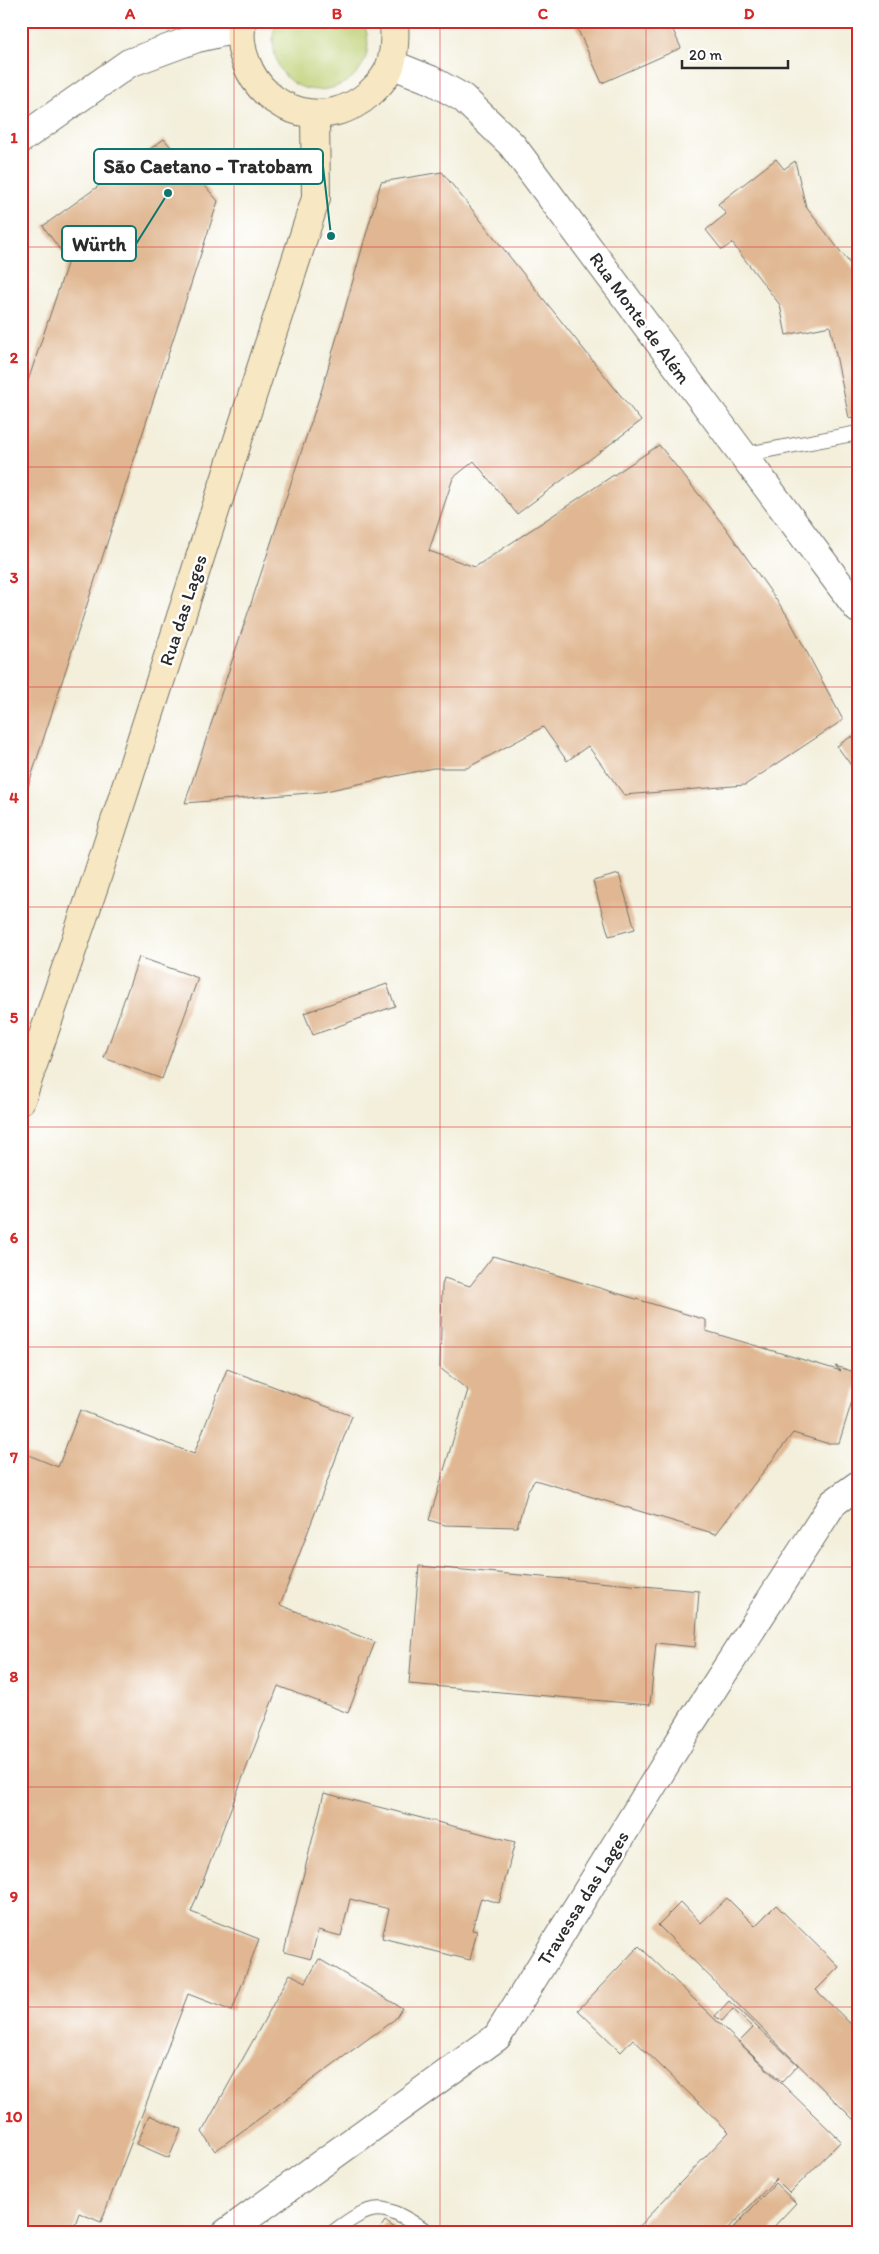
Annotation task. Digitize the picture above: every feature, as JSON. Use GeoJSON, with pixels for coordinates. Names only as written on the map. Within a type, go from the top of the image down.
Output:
{"type":"FeatureCollection","features":[{"type":"Feature","properties":{"kind":"main road"},"geometry":{"type":"LineString","coordinates":[[241,24],[242,53],[251,77],[268,96],[290,109],[315,114],[339,111],[361,101],[379,85],[391,64],[395,40],[394,21]]}},
{"type":"Feature","properties":{"kind":"main road","name":"Rua das Lages"},"geometry":{"type":"LineString","coordinates":[[21,1100],[100,871],[316,198],[315,114]]}},
{"type":"Feature","properties":{"kind":"street"},"geometry":{"type":"LineString","coordinates":[[21,140],[129,63],[241,24]]}},
{"type":"Feature","properties":{"kind":"street","name":"Rua Monte de Além"},"geometry":{"type":"LineString","coordinates":[[391,64],[431,80],[463,98],[512,145],[858,609]]}},
{"type":"Feature","properties":{"kind":"street","name":"Travessa das Lages"},"geometry":{"type":"LineString","coordinates":[[226,2233],[497,2037],[691,1723],[833,1503],[858,1484]]}},
{"type":"Feature","properties":{"kind":"lane"},"geometry":{"type":"LineString","coordinates":[[742,455],[858,433]]}},
{"type":"Feature","properties":{"kind":"lane"},"geometry":{"type":"LineString","coordinates":[[332,2233],[356,2214],[377,2209],[394,2211],[430,2233]]}},
{"type":"Feature","properties":{"kind":"green space"},"geometry":{"type":"Polygon","coordinates":[[[277,21],[363,21],[368,45],[363,64],[351,78],[335,87],[316,90],[299,86],[284,74],[275,55],[273,38],[277,21]]]}},
{"type":"Feature","properties":{"kind":"building"},"geometry":{"type":"Polygon","coordinates":[[[574,21],[669,21],[681,48],[602,83],[574,21]]]}},
{"type":"Feature","properties":{"kind":"building"},"geometry":{"type":"Polygon","coordinates":[[[164,139],[218,201],[21,808],[21,402],[68,261],[43,226],[164,139]]]}},
{"type":"Feature","properties":{"kind":"building"},"geometry":{"type":"Polygon","coordinates":[[[776,159],[784,169],[795,161],[806,207],[858,274],[858,416],[849,418],[830,326],[786,335],[780,305],[732,243],[722,250],[706,230],[726,214],[718,204],[776,159]]]}},
{"type":"Feature","properties":{"kind":"building"},"geometry":{"type":"Polygon","coordinates":[[[442,172],[641,421],[517,514],[474,461],[453,478],[429,551],[475,567],[659,445],[725,527],[787,615],[843,720],[745,785],[624,795],[588,746],[567,761],[543,727],[467,768],[433,768],[321,792],[185,803],[322,389],[381,182],[442,172]]]}},
{"type":"Feature","properties":{"kind":"building"},"geometry":{"type":"Polygon","coordinates":[[[852,736],[858,745],[858,764],[853,768],[837,746],[852,736]]]}},
{"type":"Feature","properties":{"kind":"building"},"geometry":{"type":"Polygon","coordinates":[[[619,874],[635,929],[609,936],[593,881],[619,874]]]}},
{"type":"Feature","properties":{"kind":"building"},"geometry":{"type":"Polygon","coordinates":[[[139,957],[198,978],[162,1079],[104,1058],[139,957]]]}},
{"type":"Feature","properties":{"kind":"building"},"geometry":{"type":"Polygon","coordinates":[[[387,984],[395,1006],[313,1035],[304,1013],[387,984]]]}},
{"type":"Feature","properties":{"kind":"building"},"geometry":{"type":"Polygon","coordinates":[[[493,1256],[706,1320],[706,1331],[841,1371],[835,1366],[858,1373],[858,1382],[839,1443],[826,1443],[793,1433],[716,1534],[535,1480],[528,1490],[517,1527],[445,1525],[429,1520],[468,1390],[440,1368],[442,1285],[444,1278],[470,1286],[493,1256]]]}},
{"type":"Feature","properties":{"kind":"building"},"geometry":{"type":"Polygon","coordinates":[[[227,1369],[352,1416],[280,1605],[375,1642],[348,1713],[278,1686],[191,1912],[259,1939],[232,2011],[188,1994],[101,2222],[79,2213],[72,2233],[21,2233],[21,1467],[26,1454],[58,1467],[80,1410],[194,1454],[227,1369]]]}},
{"type":"Feature","properties":{"kind":"building"},"geometry":{"type":"Polygon","coordinates":[[[419,1566],[699,1591],[695,1647],[656,1643],[650,1705],[409,1684],[419,1566]]]}},
{"type":"Feature","properties":{"kind":"building"},"geometry":{"type":"Polygon","coordinates":[[[324,1793],[515,1842],[499,1903],[481,1898],[472,1930],[477,1931],[470,1960],[382,1938],[389,1909],[350,1899],[341,1936],[318,1930],[311,1959],[284,1952],[324,1793]]]}},
{"type":"Feature","properties":{"kind":"building"},"geometry":{"type":"Polygon","coordinates":[[[727,1898],[755,1926],[776,1905],[839,1967],[816,1990],[858,2031],[858,2124],[658,1925],[681,1902],[701,1923],[727,1898]]]}},
{"type":"Feature","properties":{"kind":"building"},"geometry":{"type":"Polygon","coordinates":[[[639,1946],[841,2141],[790,2193],[776,2179],[724,2233],[640,2233],[636,2229],[729,2132],[633,2039],[621,2052],[578,2010],[639,1946]]]}},
{"type":"Feature","properties":{"kind":"building"},"geometry":{"type":"Polygon","coordinates":[[[319,1959],[402,2008],[395,2019],[215,2151],[202,2132],[290,1974],[306,1982],[319,1959]]]}},
{"type":"Feature","properties":{"kind":"building"},"geometry":{"type":"Polygon","coordinates":[[[729,2001],[798,2065],[782,2082],[739,2042],[753,2028],[733,2009],[722,2021],[715,2016],[729,2001]]]}},
{"type":"Feature","properties":{"kind":"building"},"geometry":{"type":"Polygon","coordinates":[[[149,2115],[181,2129],[169,2158],[137,2144],[149,2115]]]}},
{"type":"Feature","properties":{"kind":"building"},"geometry":{"type":"Polygon","coordinates":[[[775,2183],[796,2203],[768,2233],[729,2233],[775,2183]]]}},
{"type":"Feature","properties":{"kind":"building"},"geometry":{"type":"Polygon","coordinates":[[[385,2221],[402,2233],[377,2233],[385,2221]]]}},
{"type":"Feature","properties":{"kind":"place","name":"Würth"},"geometry":{"type":"Point","coordinates":[168,193]}},
{"type":"Feature","properties":{"kind":"place","name":"São Caetano - Tratobam"},"geometry":{"type":"Point","coordinates":[331,236]}}]}
